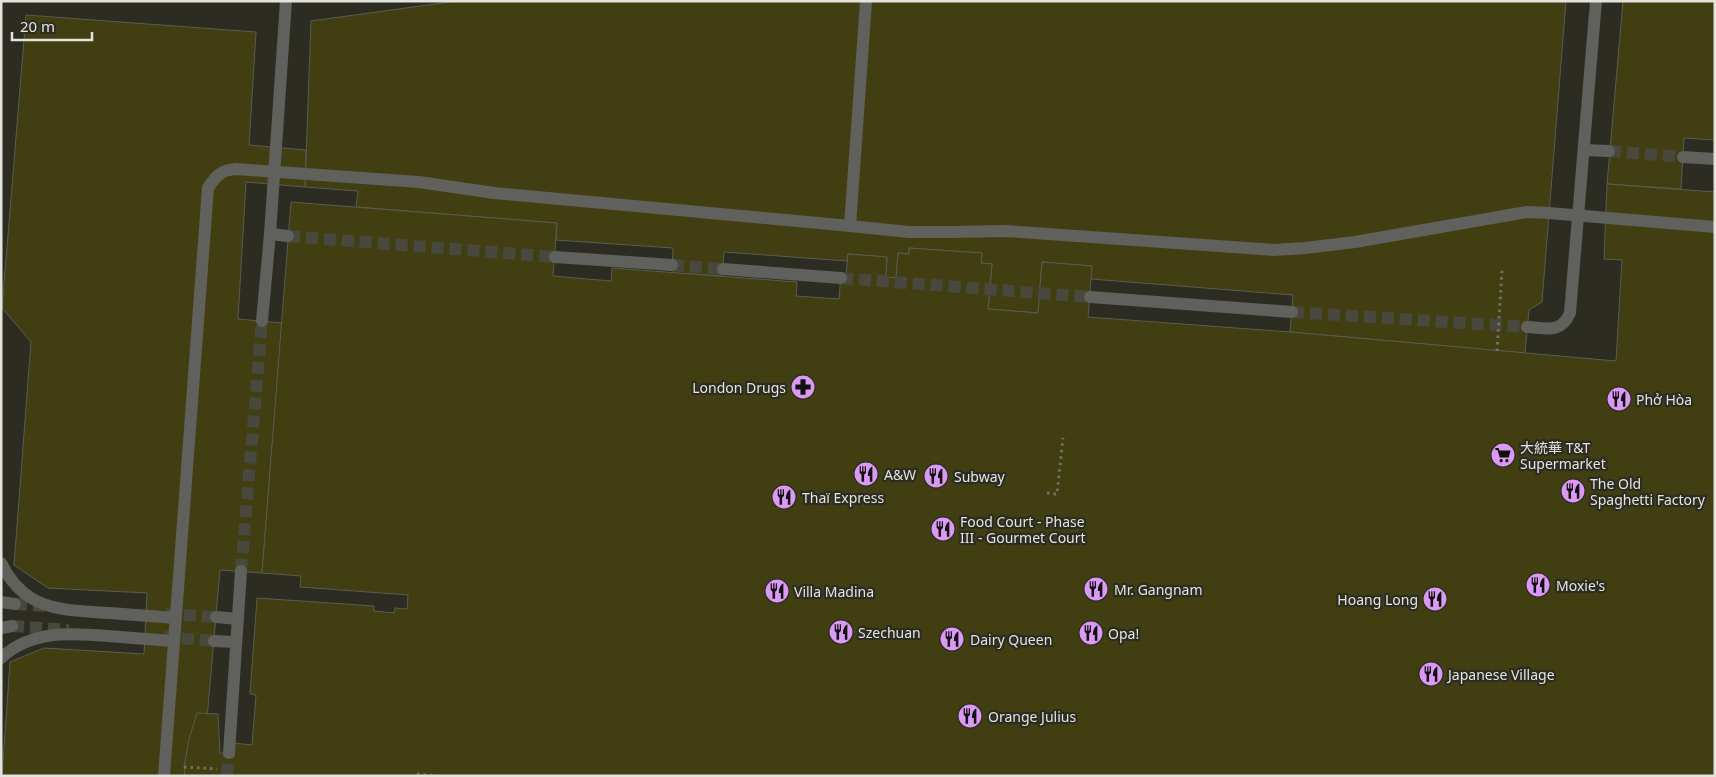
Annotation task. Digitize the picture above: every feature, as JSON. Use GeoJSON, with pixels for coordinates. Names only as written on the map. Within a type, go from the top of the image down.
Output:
{"type":"FeatureCollection","features":[{"type":"Feature","properties":{"kind":"lane"},"geometry":{"type":"LineString","coordinates":[[262,321],[286,1]]}},
{"type":"Feature","properties":{"kind":"lane"},"geometry":{"type":"LineString","coordinates":[[850,226],[866,1]]}},
{"type":"Feature","properties":{"kind":"lane"},"geometry":{"type":"LineString","coordinates":[[1527,327],[1560,327],[1567,320],[1570,313],[1596,1]]}},
{"type":"Feature","properties":{"kind":"lane"},"geometry":{"type":"LineString","coordinates":[[1584,150],[1610,151]]}},
{"type":"Feature","properties":{"kind":"lane"},"geometry":{"type":"LineString","coordinates":[[1683,157],[1715,159]]}},
{"type":"Feature","properties":{"kind":"lane"},"geometry":{"type":"LineString","coordinates":[[164,776],[208,188],[218,174],[227,170],[419,182],[504,194],[918,232],[1006,231],[1274,250],[1355,242],[1527,212],[1549,212],[1715,227]]}},
{"type":"Feature","properties":{"kind":"lane"},"geometry":{"type":"LineString","coordinates":[[270,234],[288,236]]}},
{"type":"Feature","properties":{"kind":"lane"},"geometry":{"type":"LineString","coordinates":[[555,257],[672,265]]}},
{"type":"Feature","properties":{"kind":"lane"},"geometry":{"type":"LineString","coordinates":[[723,269],[840,278]]}},
{"type":"Feature","properties":{"kind":"lane"},"geometry":{"type":"LineString","coordinates":[[1090,297],[1292,312]]}},
{"type":"Feature","properties":{"kind":"lane"},"geometry":{"type":"LineString","coordinates":[[1,563],[6,574],[17,587],[31,598],[46,605],[81,611],[175,618]]}},
{"type":"Feature","properties":{"kind":"lane"},"geometry":{"type":"LineString","coordinates":[[229,754],[241,571]]}},
{"type":"Feature","properties":{"kind":"lane"},"geometry":{"type":"LineString","coordinates":[[1,602],[15,604]]}},
{"type":"Feature","properties":{"kind":"lane"},"geometry":{"type":"LineString","coordinates":[[216,617],[238,619]]}},
{"type":"Feature","properties":{"kind":"lane"},"geometry":{"type":"LineString","coordinates":[[1,658],[22,644],[38,637],[53,634],[173,641]]}},
{"type":"Feature","properties":{"kind":"lane"},"geometry":{"type":"LineString","coordinates":[[214,641],[236,642]]}},
{"type":"Feature","properties":{"kind":"path"},"geometry":{"type":"LineString","coordinates":[[1497,351],[1502,270]]}},
{"type":"Feature","properties":{"kind":"path"},"geometry":{"type":"LineString","coordinates":[[1047,493],[1057,494],[1063,438]]}},
{"type":"Feature","properties":{"kind":"path"},"geometry":{"type":"LineString","coordinates":[[184,767],[220,769]]}},
{"type":"Feature","properties":{"kind":"path"},"geometry":{"type":"LineString","coordinates":[[417,774],[437,776]]}},
{"type":"Feature","properties":{"kind":"building"},"geometry":{"type":"Polygon","coordinates":[[[457,1],[1566,1],[1542,302],[1529,310],[1525,353],[1290,332],[1293,295],[1091,279],[1092,266],[1042,262],[1038,313],[988,309],[992,264],[981,263],[982,253],[909,248],[909,254],[898,253],[896,278],[886,277],[887,257],[848,254],[847,261],[724,252],[722,276],[672,273],[673,248],[556,240],[557,223],[356,207],[358,191],[305,187],[311,21],[457,1]]]}},
{"type":"Feature","properties":{"kind":"building"},"geometry":{"type":"Polygon","coordinates":[[[1623,1],[1715,1],[1715,140],[1684,138],[1681,189],[1607,184],[1623,1]]]}},
{"type":"Feature","properties":{"kind":"building"},"geometry":{"type":"Polygon","coordinates":[[[26,15],[256,32],[249,145],[306,150],[305,187],[246,182],[238,319],[282,323],[262,573],[220,570],[202,776],[2,776],[10,662],[44,648],[144,654],[147,593],[48,588],[14,565],[31,342],[2,308],[26,15]]]}},
{"type":"Feature","properties":{"kind":"building"},"geometry":{"type":"Polygon","coordinates":[[[1607,184],[1715,192],[1715,776],[185,776],[184,767],[189,739],[197,713],[218,714],[220,753],[232,754],[233,743],[252,745],[256,695],[250,694],[257,598],[374,606],[374,611],[394,613],[395,608],[407,609],[408,595],[300,587],[301,576],[262,573],[291,202],[557,223],[553,276],[611,281],[612,268],[797,282],[796,296],[839,299],[841,274],[846,274],[848,254],[887,257],[886,277],[896,278],[898,253],[909,254],[909,248],[982,253],[981,263],[992,264],[988,309],[1038,313],[1042,262],[1092,266],[1088,317],[1290,332],[1616,361],[1622,260],[1604,259],[1607,184]]]}},
{"type":"Feature","properties":{"kind":"tunnel"},"geometry":{"type":"LineString","coordinates":[[1609,151],[1683,157]]}},
{"type":"Feature","properties":{"kind":"tunnel"},"geometry":{"type":"LineString","coordinates":[[288,236],[555,257]]}},
{"type":"Feature","properties":{"kind":"tunnel"},"geometry":{"type":"LineString","coordinates":[[672,265],[723,269]]}},
{"type":"Feature","properties":{"kind":"tunnel"},"geometry":{"type":"LineString","coordinates":[[841,278],[1090,297]]}},
{"type":"Feature","properties":{"kind":"tunnel"},"geometry":{"type":"LineString","coordinates":[[1292,312],[1527,327]]}},
{"type":"Feature","properties":{"kind":"tunnel"},"geometry":{"type":"LineString","coordinates":[[241,571],[262,321]]}},
{"type":"Feature","properties":{"kind":"tunnel"},"geometry":{"type":"LineString","coordinates":[[15,604],[46,606]]}},
{"type":"Feature","properties":{"kind":"tunnel"},"geometry":{"type":"LineString","coordinates":[[166,614],[216,617]]}},
{"type":"Feature","properties":{"kind":"tunnel"},"geometry":{"type":"LineString","coordinates":[[12,626],[69,630]]}},
{"type":"Feature","properties":{"kind":"tunnel"},"geometry":{"type":"LineString","coordinates":[[164,637],[214,641]]}},
{"type":"Feature","properties":{"kind":"tunnel"},"geometry":{"type":"LineString","coordinates":[[227,776],[229,753]]}},
{"type":"Feature","properties":{"kind":"place","name":"London Drugs"},"geometry":{"type":"Point","coordinates":[803,387]}},
{"type":"Feature","properties":{"kind":"place","name":"Phở Hòa"},"geometry":{"type":"Point","coordinates":[1619,399]}},
{"type":"Feature","properties":{"kind":"place","name":"大統華 T&T Supermarket"},"geometry":{"type":"Point","coordinates":[1503,455]}},
{"type":"Feature","properties":{"kind":"place","name":"A&W"},"geometry":{"type":"Point","coordinates":[866,474]}},
{"type":"Feature","properties":{"kind":"place","name":"Subway"},"geometry":{"type":"Point","coordinates":[936,476]}},
{"type":"Feature","properties":{"kind":"place","name":"The Old Spaghetti Factory"},"geometry":{"type":"Point","coordinates":[1573,491]}},
{"type":"Feature","properties":{"kind":"place","name":"Thaï Express"},"geometry":{"type":"Point","coordinates":[784,497]}},
{"type":"Feature","properties":{"kind":"place","name":"Food Court - Phase III - Gourmet Court"},"geometry":{"type":"Point","coordinates":[943,529]}},
{"type":"Feature","properties":{"kind":"place","name":"Moxie's"},"geometry":{"type":"Point","coordinates":[1538,585]}},
{"type":"Feature","properties":{"kind":"place","name":"Mr. Gangnam"},"geometry":{"type":"Point","coordinates":[1096,589]}},
{"type":"Feature","properties":{"kind":"place","name":"Villa Madina"},"geometry":{"type":"Point","coordinates":[777,591]}},
{"type":"Feature","properties":{"kind":"place","name":"Hoang Long"},"geometry":{"type":"Point","coordinates":[1435,599]}},
{"type":"Feature","properties":{"kind":"place","name":"Szechuan"},"geometry":{"type":"Point","coordinates":[841,632]}},
{"type":"Feature","properties":{"kind":"place","name":"Opa!"},"geometry":{"type":"Point","coordinates":[1091,633]}},
{"type":"Feature","properties":{"kind":"place","name":"Dairy Queen"},"geometry":{"type":"Point","coordinates":[952,639]}},
{"type":"Feature","properties":{"kind":"place","name":"Japanese Village"},"geometry":{"type":"Point","coordinates":[1431,674]}},
{"type":"Feature","properties":{"kind":"place","name":"Orange Julius"},"geometry":{"type":"Point","coordinates":[970,716]}}]}
